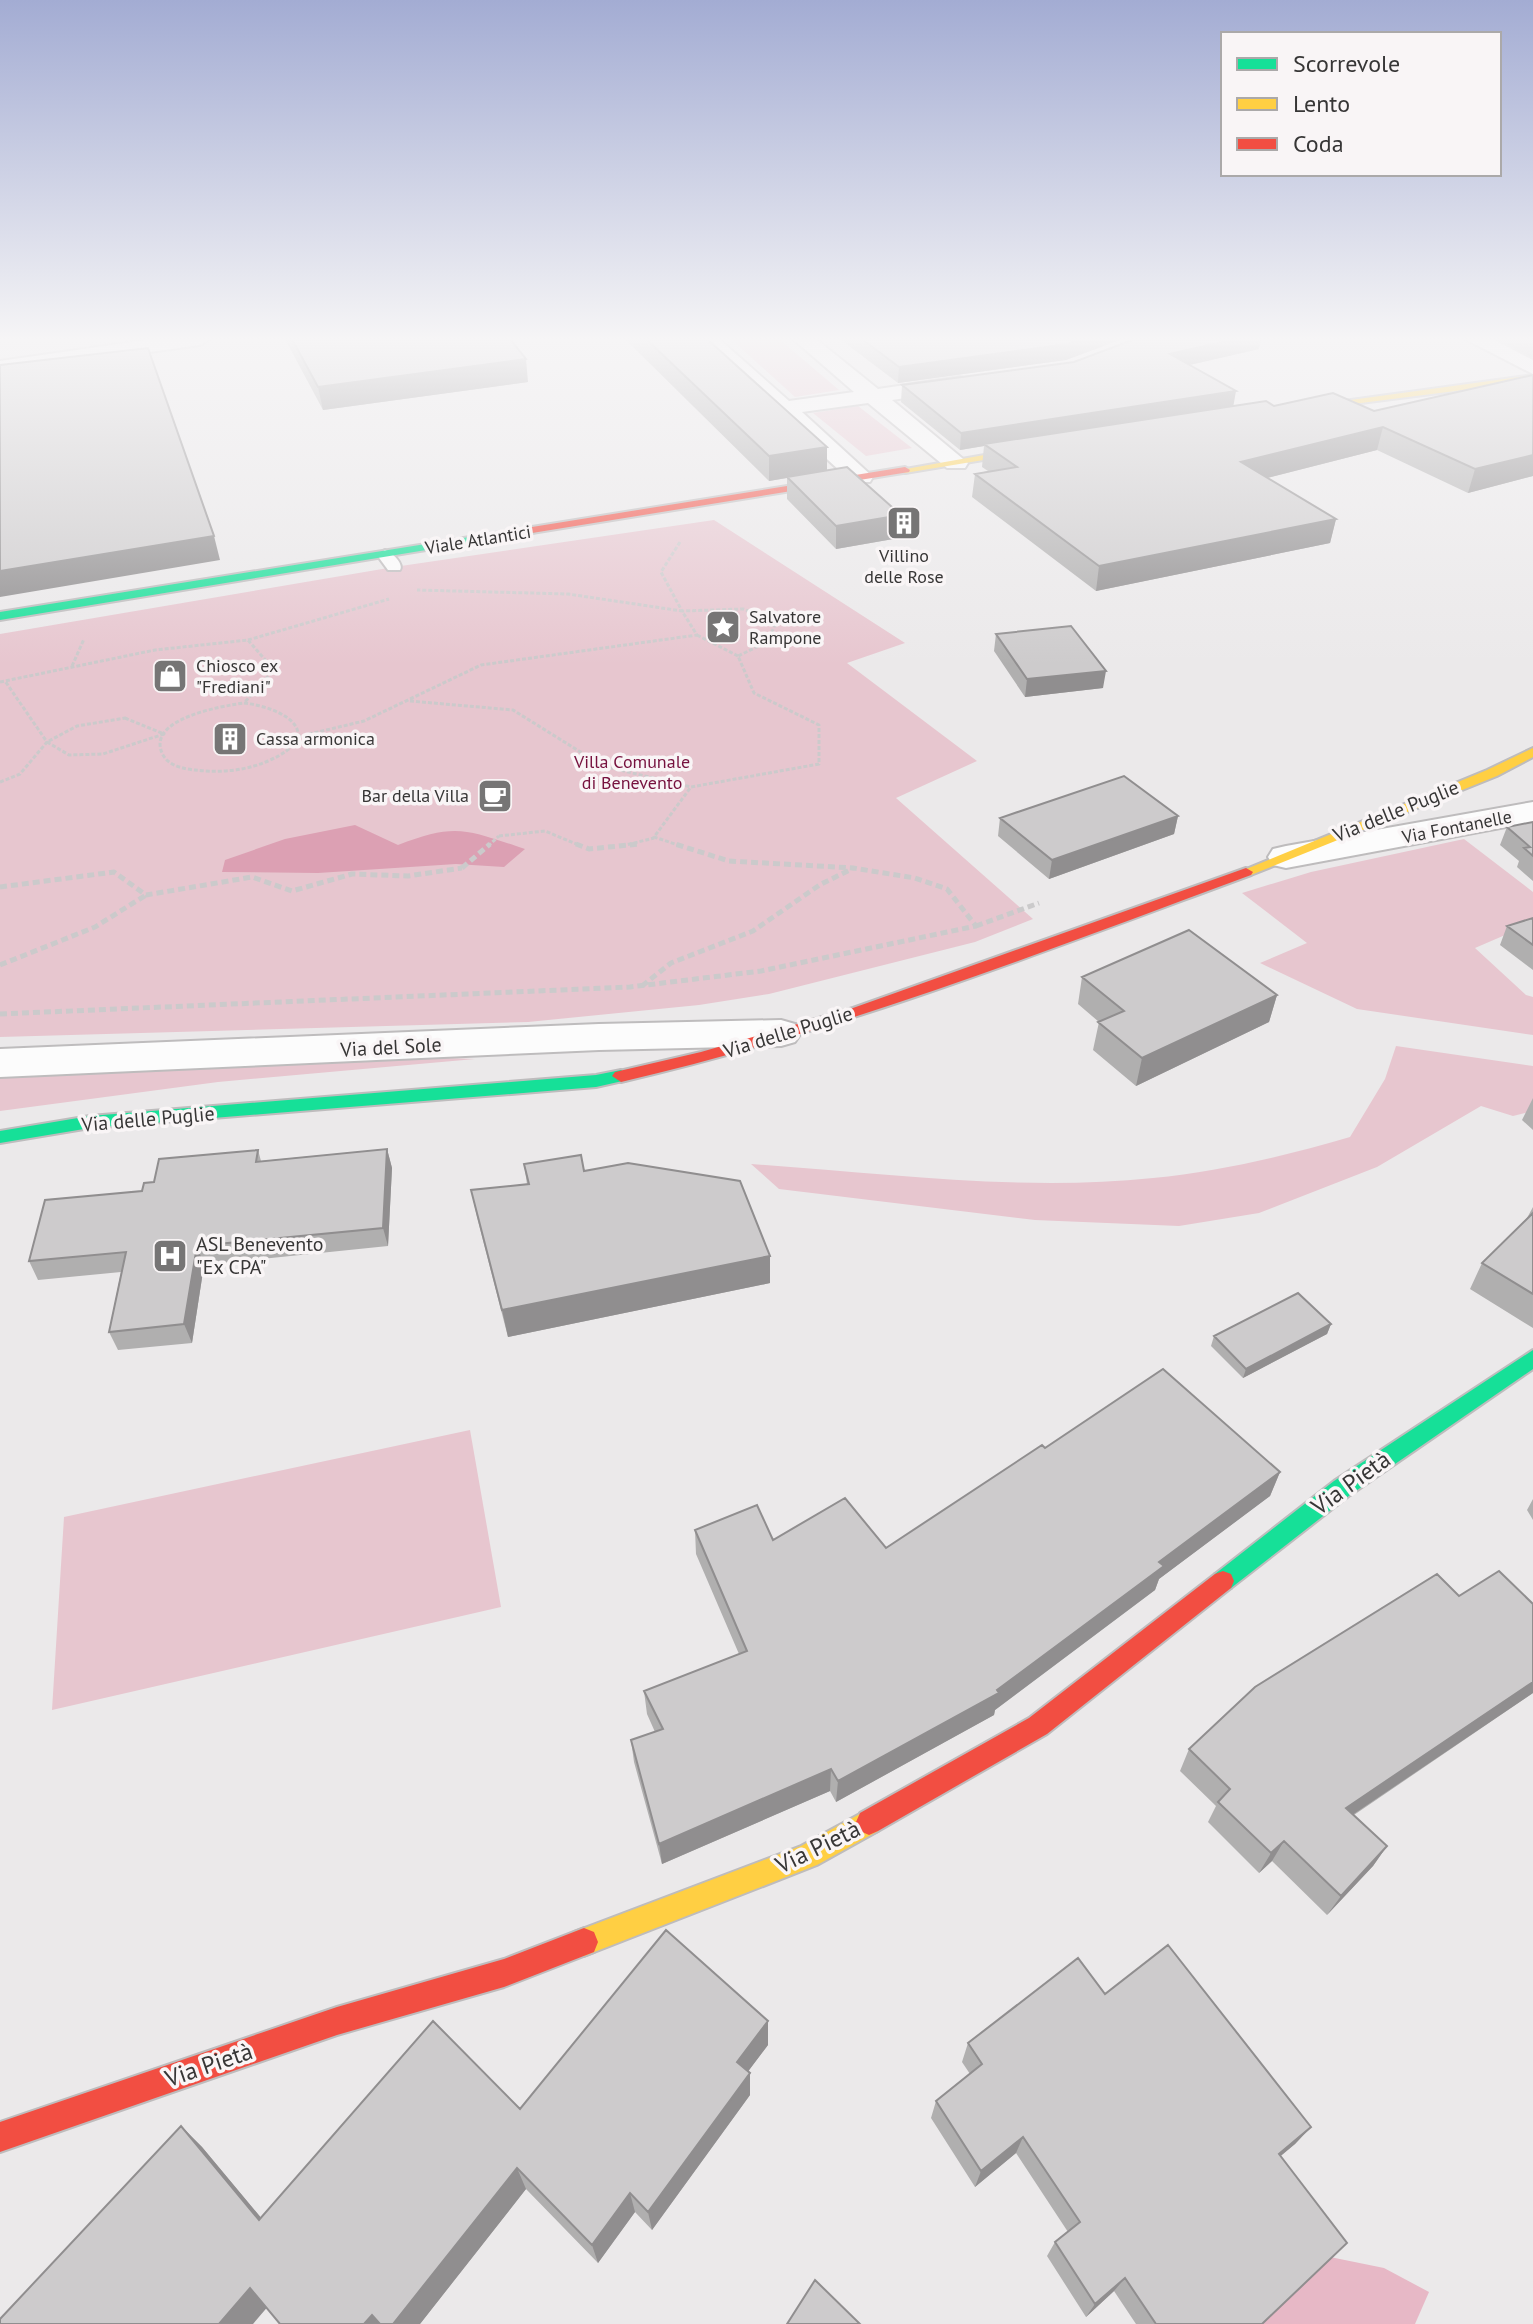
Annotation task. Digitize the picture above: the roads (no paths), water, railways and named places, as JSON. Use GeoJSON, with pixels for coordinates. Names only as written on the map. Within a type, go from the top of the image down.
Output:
{"type":"FeatureCollection","features":[{"type":"Feature","properties":{"kind":"street"},"geometry":{"type":"LineString","coordinates":[[828,447],[861,477]]}},
{"type":"Feature","properties":{"kind":"street"},"geometry":{"type":"LineString","coordinates":[[937,447],[956,463]]}},
{"type":"Feature","properties":{"kind":"street","name":"Viale Atlantici"},"geometry":{"type":"LineString","coordinates":[[0,616],[389,561],[861,477],[1047,447]]}},
{"type":"Feature","properties":{"kind":"street","name":"Via delle Puglie"},"geometry":{"type":"LineString","coordinates":[[0,1137],[90,1122],[596,1081],[686,1063],[970,976],[1286,857],[1396,809],[1492,773],[1533,752]]}},
{"type":"Feature","properties":{"kind":"street","name":"Via Fontanelle"},"geometry":{"type":"LineString","coordinates":[[1286,857],[1533,812]]}},
{"type":"Feature","properties":{"kind":"street","name":"Via del Sole"},"geometry":{"type":"LineString","coordinates":[[0,1063],[599,1037],[781,1033]]}},
{"type":"Feature","properties":{"kind":"street","name":"Via Pietà"},"geometry":{"type":"LineString","coordinates":[[0,2137],[337,2021],[504,1973],[808,1856],[1038,1726],[1342,1488],[1533,1358]]}},
{"type":"Feature","properties":{"kind":"place","name":"Villino delle Rose"},"geometry":{"type":"Point","coordinates":[904,523]}},
{"type":"Feature","properties":{"kind":"place","name":"Salvatore Rampone"},"geometry":{"type":"Point","coordinates":[723,627]}},
{"type":"Feature","properties":{"kind":"place","name":"Chiosco ex \"Frediani\""},"geometry":{"type":"Point","coordinates":[170,676]}},
{"type":"Feature","properties":{"kind":"place","name":"Cassa armonica"},"geometry":{"type":"Point","coordinates":[230,739]}},
{"type":"Feature","properties":{"kind":"place","name":"Bar della Villa"},"geometry":{"type":"Point","coordinates":[495,796]}},
{"type":"Feature","properties":{"kind":"place","name":"ASL Benevento \"Ex CPA\""},"geometry":{"type":"Point","coordinates":[170,1256]}},
{"type":"Feature","properties":{"kind":"park label","name":"Villa Comunale di Benevento"},"geometry":{"type":"Point","coordinates":[632,772]}}]}
